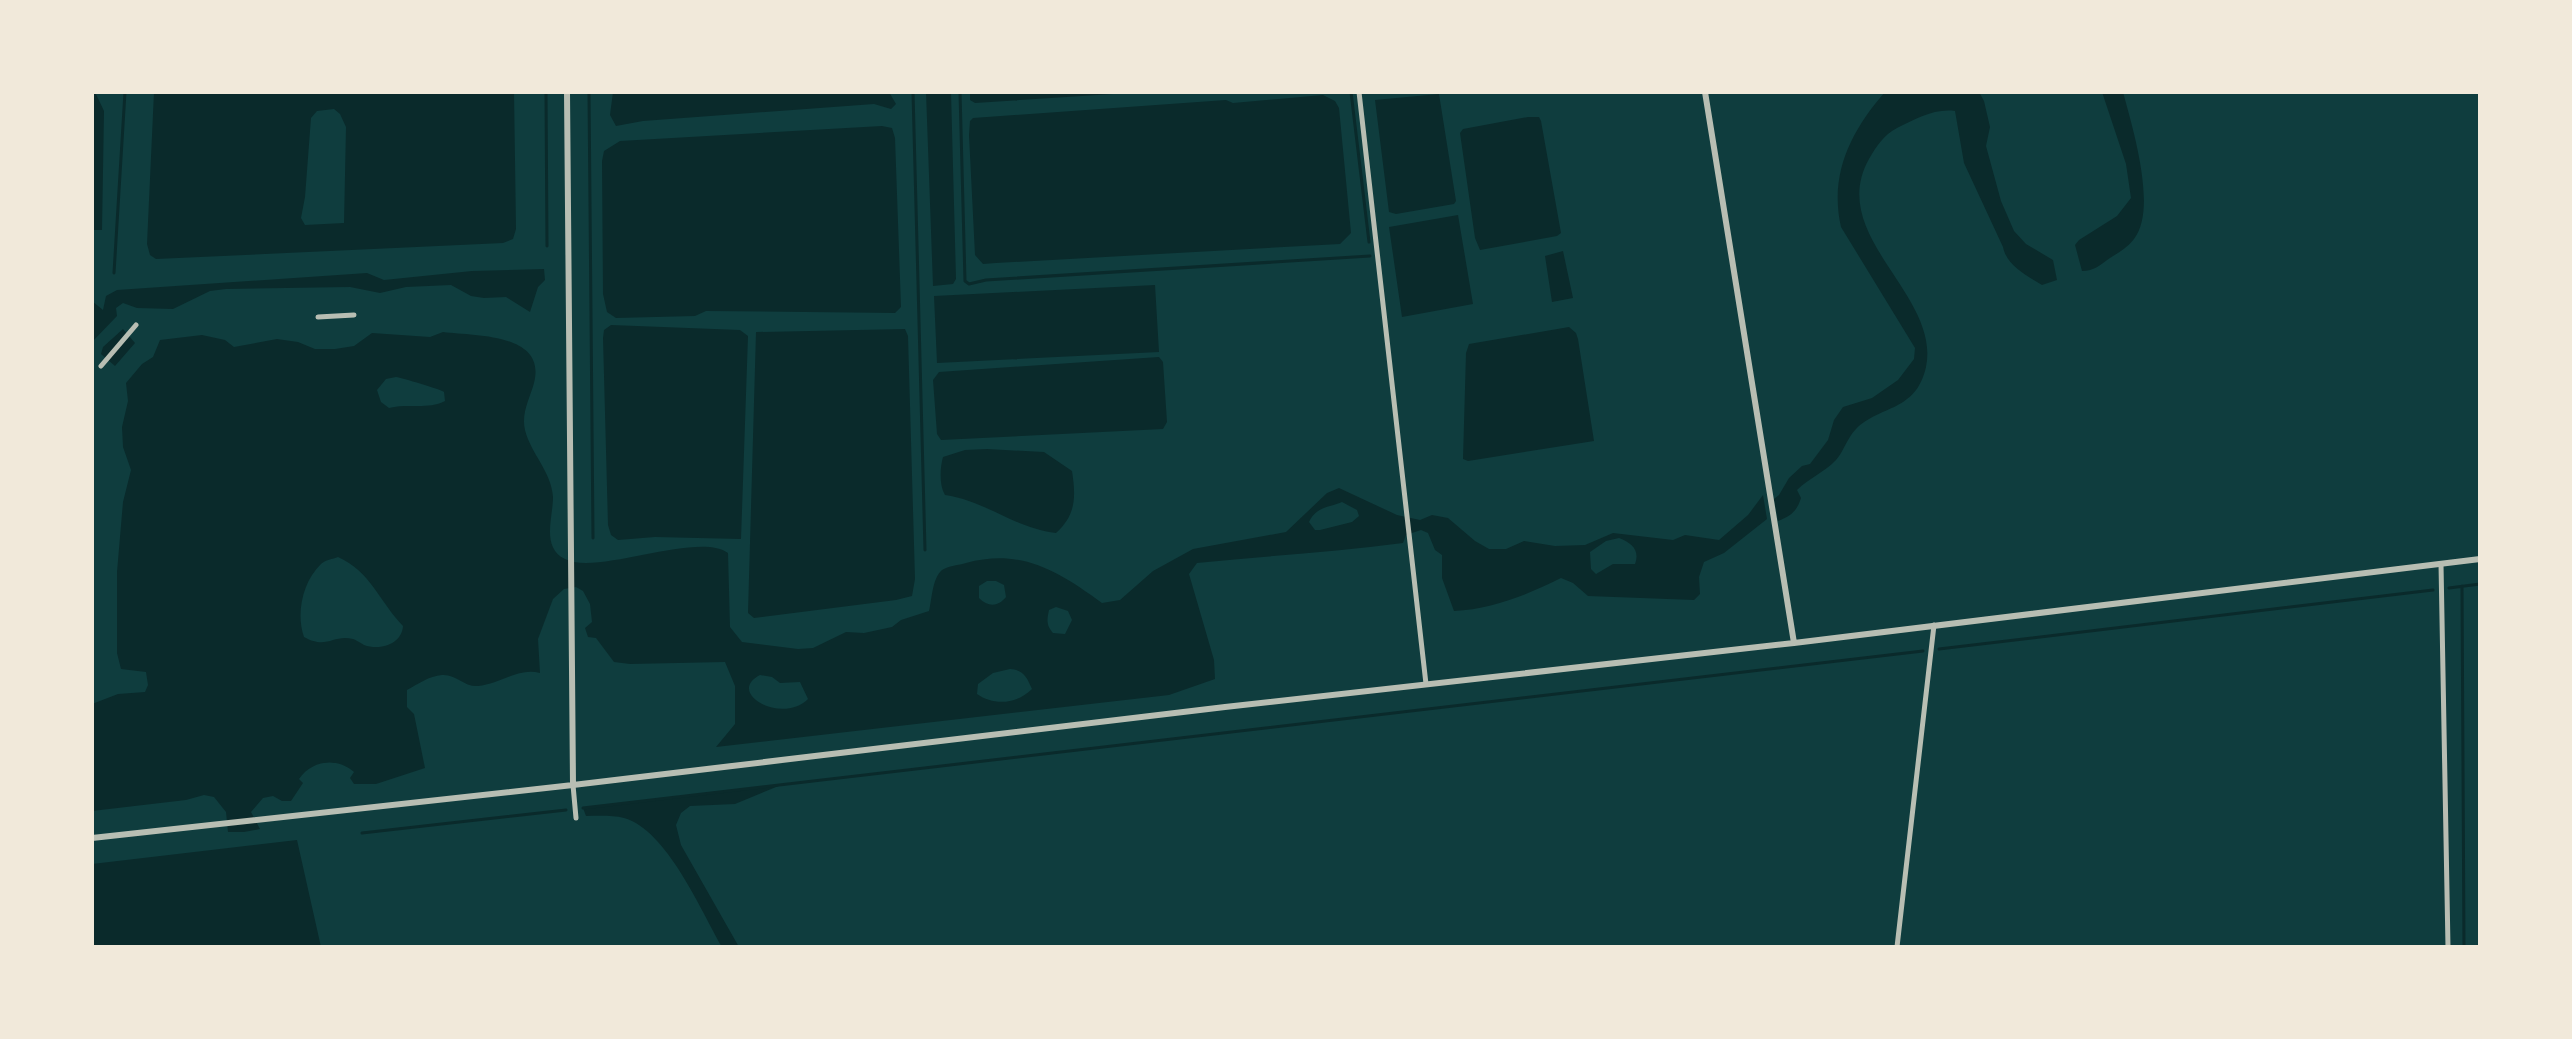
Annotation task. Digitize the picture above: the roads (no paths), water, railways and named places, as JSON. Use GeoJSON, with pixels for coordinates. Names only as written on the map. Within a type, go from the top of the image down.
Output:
{"type":"FeatureCollection","features":[{"type":"Feature","properties":{"kind":"street"},"geometry":{"type":"LineString","coordinates":[[567,92],[573,785],[576,818]]}},
{"type":"Feature","properties":{"kind":"street"},"geometry":{"type":"LineString","coordinates":[[1359,92],[1426,684]]}},
{"type":"Feature","properties":{"kind":"street"},"geometry":{"type":"LineString","coordinates":[[1705,92],[1794,643]]}},
{"type":"Feature","properties":{"kind":"street"},"geometry":{"type":"LineString","coordinates":[[318,317],[354,315]]}},
{"type":"Feature","properties":{"kind":"street"},"geometry":{"type":"LineString","coordinates":[[101,366],[136,325]]}},
{"type":"Feature","properties":{"kind":"street"},"geometry":{"type":"LineString","coordinates":[[92,838],[1794,643],[2480,559]]}},
{"type":"Feature","properties":{"kind":"street"},"geometry":{"type":"LineString","coordinates":[[2441,564],[2448,947]]}},
{"type":"Feature","properties":{"kind":"street"},"geometry":{"type":"LineString","coordinates":[[1897,947],[1934,625]]}},
{"type":"Feature","properties":{"kind":"water"},"geometry":{"type":"Polygon","coordinates":[[[92,92],[95,92],[104,111],[102,230],[92,230],[92,92]]]}},
{"type":"Feature","properties":{"kind":"water"},"geometry":{"type":"Polygon","coordinates":[[[154,92],[514,92],[516,229],[513,239],[503,243],[156,259],[150,255],[147,244],[154,92]],[[334,109],[317,111],[311,118],[301,218],[305,225],[344,223],[346,127],[334,109]]]}},
{"type":"Feature","properties":{"kind":"water"},"geometry":{"type":"Polygon","coordinates":[[[613,92],[889,92],[896,104],[891,109],[874,104],[643,121],[616,126],[610,115],[613,92]]]}},
{"type":"Feature","properties":{"kind":"water"},"geometry":{"type":"Polygon","coordinates":[[[926,92],[951,92],[956,279],[953,284],[933,286],[926,92]]]}},
{"type":"Feature","properties":{"kind":"water"},"geometry":{"type":"Polygon","coordinates":[[[970,92],[1144,92],[975,103],[970,100],[970,92]]]}},
{"type":"Feature","properties":{"kind":"water"},"geometry":{"type":"Polygon","coordinates":[[[1885,92],[1979,92],[1990,127],[1986,146],[2001,201],[2014,231],[2026,244],[2053,260],[2057,280],[2042,285],[2009,260],[1964,163],[1955,111],[1925,115],[1888,134],[1869,159],[1860,187],[1862,214],[1872,239],[1917,315],[1926,340],[1926,367],[1914,392],[1906,400],[1865,421],[1856,429],[1836,460],[1797,490],[1801,498],[1795,510],[1778,521],[1774,499],[1789,478],[1802,466],[1810,464],[1828,440],[1834,420],[1843,407],[1872,398],[1898,380],[1914,359],[1915,348],[1841,227],[1838,208],[1838,189],[1846,154],[1862,122],[1885,92]]]}},
{"type":"Feature","properties":{"kind":"water"},"geometry":{"type":"Polygon","coordinates":[[[2102,92],[2123,92],[2141,167],[2144,208],[2141,225],[2132,242],[2097,267],[2082,271],[2075,245],[2117,216],[2131,198],[2126,164],[2102,92]]]}},
{"type":"Feature","properties":{"kind":"water"},"geometry":{"type":"Polygon","coordinates":[[[1439,94],[1456,201],[1454,204],[1396,214],[1389,212],[1375,100],[1439,94]]]}},
{"type":"Feature","properties":{"kind":"water"},"geometry":{"type":"Polygon","coordinates":[[[1323,95],[1335,101],[1339,108],[1351,233],[1340,244],[983,264],[975,255],[969,135],[973,118],[1323,95]]]}},
{"type":"Feature","properties":{"kind":"water"},"geometry":{"type":"Polygon","coordinates":[[[1539,117],[1541,121],[1561,233],[1480,250],[1475,238],[1460,133],[1463,129],[1539,117]]]}},
{"type":"Feature","properties":{"kind":"water"},"geometry":{"type":"Polygon","coordinates":[[[882,126],[892,128],[895,138],[901,307],[895,313],[706,311],[695,316],[616,318],[607,312],[603,294],[604,151],[620,141],[882,126]]]}},
{"type":"Feature","properties":{"kind":"water"},"geometry":{"type":"Polygon","coordinates":[[[1458,215],[1473,304],[1402,317],[1389,227],[1458,215]]]}},
{"type":"Feature","properties":{"kind":"water"},"geometry":{"type":"Polygon","coordinates":[[[1563,251],[1573,298],[1552,302],[1545,256],[1563,251]]]}},
{"type":"Feature","properties":{"kind":"water"},"geometry":{"type":"Polygon","coordinates":[[[544,269],[545,280],[538,287],[530,312],[506,297],[471,296],[451,285],[406,287],[380,293],[350,287],[226,289],[210,291],[173,309],[137,308],[123,303],[116,308],[117,316],[92,342],[92,301],[103,310],[106,296],[117,290],[367,273],[384,280],[472,271],[544,269]]]}},
{"type":"Feature","properties":{"kind":"water"},"geometry":{"type":"Polygon","coordinates":[[[1155,285],[1159,352],[937,363],[934,296],[1155,285]]]}},
{"type":"Feature","properties":{"kind":"water"},"geometry":{"type":"Polygon","coordinates":[[[611,325],[740,330],[748,336],[741,539],[655,537],[618,540],[611,535],[608,525],[603,338],[604,330],[611,325]]]}},
{"type":"Feature","properties":{"kind":"water"},"geometry":{"type":"Polygon","coordinates":[[[1569,327],[1578,339],[1594,441],[1468,461],[1463,459],[1466,353],[1469,344],[1569,327]]]}},
{"type":"Feature","properties":{"kind":"water"},"geometry":{"type":"Polygon","coordinates":[[[123,329],[135,343],[115,366],[101,354],[103,347],[123,329]]]}},
{"type":"Feature","properties":{"kind":"water"},"geometry":{"type":"Polygon","coordinates":[[[905,329],[908,336],[915,579],[912,596],[754,618],[748,613],[756,332],[905,329]]]}},
{"type":"Feature","properties":{"kind":"water"},"geometry":{"type":"Polygon","coordinates":[[[443,332],[489,337],[505,340],[530,354],[535,367],[534,383],[524,424],[551,488],[551,540],[558,554],[580,563],[694,547],[714,548],[728,553],[730,627],[742,642],[813,648],[846,632],[864,633],[892,627],[901,620],[929,611],[934,584],[942,570],[986,559],[1004,558],[1038,565],[1070,581],[1102,603],[1120,600],[1153,571],[1193,549],[1286,532],[1327,493],[1339,488],[1397,515],[1420,520],[1432,515],[1448,518],[1489,549],[1506,549],[1524,541],[1555,546],[1585,545],[1613,533],[1673,540],[1685,535],[1719,540],[1748,515],[1763,495],[1767,519],[1724,553],[1704,562],[1699,577],[1700,594],[1694,600],[1588,596],[1573,583],[1561,578],[1509,600],[1454,611],[1442,578],[1442,555],[1435,550],[1428,533],[1421,530],[1406,535],[1403,543],[1197,563],[1189,574],[1214,660],[1215,679],[1169,695],[716,747],[735,724],[735,686],[725,662],[614,662],[596,638],[588,637],[585,628],[592,622],[590,604],[583,591],[576,587],[564,589],[553,599],[538,639],[540,673],[525,672],[478,686],[442,675],[407,690],[407,707],[414,714],[425,768],[376,784],[354,784],[350,778],[354,772],[347,767],[333,763],[318,764],[299,779],[303,783],[291,801],[282,801],[273,796],[263,798],[251,812],[260,829],[244,832],[228,832],[226,812],[214,797],[204,795],[186,800],[92,811],[92,704],[118,694],[145,692],[148,685],[146,672],[121,669],[117,653],[117,572],[123,502],[131,470],[123,447],[122,427],[128,401],[126,383],[142,364],[153,357],[160,340],[202,335],[225,340],[234,347],[277,339],[298,342],[315,349],[335,349],[354,346],[372,333],[430,337],[443,332]],[[396,377],[386,379],[377,390],[381,402],[389,408],[445,401],[444,392],[396,377]],[[1342,502],[1319,510],[1309,522],[1315,530],[1352,522],[1359,516],[1357,510],[1342,502]],[[1619,538],[1606,541],[1590,552],[1591,569],[1596,574],[1613,564],[1635,564],[1634,548],[1619,538]],[[338,557],[314,571],[302,599],[304,637],[319,642],[354,639],[370,647],[394,642],[403,626],[374,588],[359,571],[338,557]],[[987,581],[979,586],[979,598],[989,604],[1000,603],[1006,597],[1004,585],[987,581]],[[1056,607],[1049,610],[1048,620],[1053,633],[1065,634],[1072,620],[1068,611],[1056,607]],[[1010,669],[993,673],[978,684],[977,694],[998,702],[1019,698],[1032,689],[1022,673],[1010,669]],[[760,675],[751,682],[749,690],[761,704],[772,708],[797,706],[808,699],[800,682],[780,683],[772,677],[760,675]]]}},
{"type":"Feature","properties":{"kind":"water"},"geometry":{"type":"Polygon","coordinates":[[[1159,357],[1163,362],[1167,422],[1163,429],[941,440],[937,434],[933,380],[939,372],[1159,357]]]}},
{"type":"Feature","properties":{"kind":"water"},"geometry":{"type":"Polygon","coordinates":[[[965,450],[1044,452],[1072,471],[1073,505],[1068,519],[1056,533],[1027,526],[974,503],[945,495],[941,476],[943,457],[965,450]]]}},
{"type":"Feature","properties":{"kind":"water"},"geometry":{"type":"Polygon","coordinates":[[[781,785],[735,804],[690,806],[681,813],[676,825],[681,845],[739,947],[722,947],[681,874],[654,838],[624,818],[586,816],[583,808],[781,785]]]}},
{"type":"Feature","properties":{"kind":"water"},"geometry":{"type":"Polygon","coordinates":[[[297,840],[321,947],[92,947],[92,864],[297,840]]]}},
{"type":"Feature","properties":{"kind":"waterway"},"geometry":{"type":"LineString","coordinates":[[114,273],[125,92]]}},
{"type":"Feature","properties":{"kind":"waterway"},"geometry":{"type":"LineString","coordinates":[[546,92],[547,246]]}},
{"type":"Feature","properties":{"kind":"waterway"},"geometry":{"type":"LineString","coordinates":[[589,92],[593,538]]}},
{"type":"Feature","properties":{"kind":"waterway"},"geometry":{"type":"LineString","coordinates":[[913,92],[925,550]]}},
{"type":"Feature","properties":{"kind":"waterway"},"geometry":{"type":"LineString","coordinates":[[960,92],[965,281],[969,284],[986,280],[1370,256]]}},
{"type":"Feature","properties":{"kind":"waterway"},"geometry":{"type":"LineString","coordinates":[[1351,92],[1369,242]]}},
{"type":"Feature","properties":{"kind":"waterway"},"geometry":{"type":"LineString","coordinates":[[2449,588],[2480,584]]}},
{"type":"Feature","properties":{"kind":"waterway"},"geometry":{"type":"LineString","coordinates":[[2462,586],[2464,947]]}},
{"type":"Feature","properties":{"kind":"waterway"},"geometry":{"type":"LineString","coordinates":[[1939,649],[2433,590]]}},
{"type":"Feature","properties":{"kind":"waterway"},"geometry":{"type":"LineString","coordinates":[[583,808],[1923,651]]}},
{"type":"Feature","properties":{"kind":"waterway"},"geometry":{"type":"LineString","coordinates":[[362,833],[566,810]]}}]}
